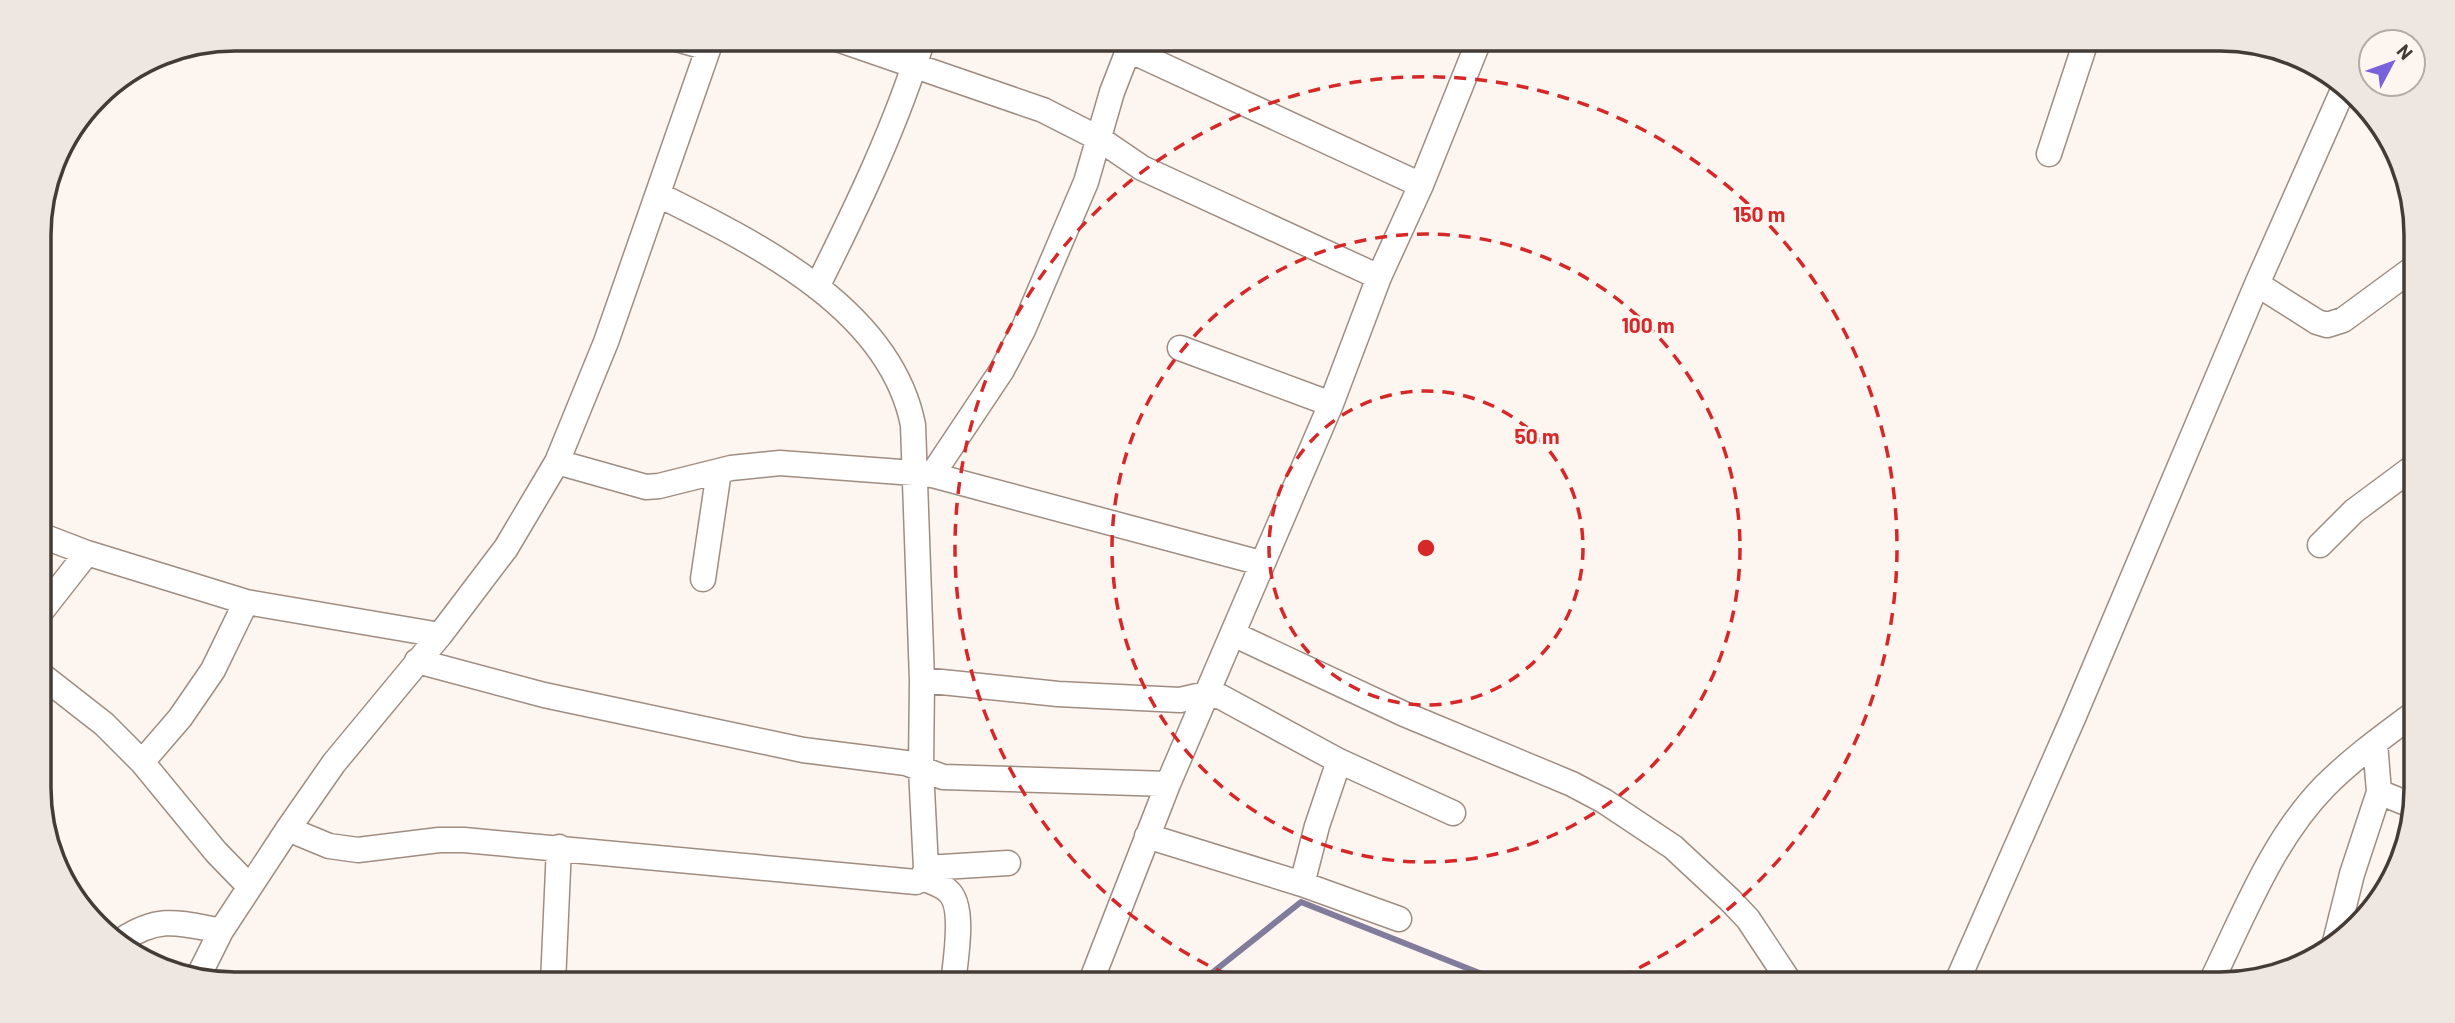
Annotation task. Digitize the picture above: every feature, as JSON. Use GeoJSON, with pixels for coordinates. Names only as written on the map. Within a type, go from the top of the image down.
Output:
{"type":"FeatureCollection","features":[{"type":"Feature","properties":{"kind":"street"},"geometry":{"type":"LineString","coordinates":[[202,969],[221,931],[249,886],[334,763],[440,635],[506,548],[557,462],[584,400],[659,195],[707,51]]}},
{"type":"Feature","properties":{"kind":"street"},"geometry":{"type":"LineString","coordinates":[[870,51],[1043,110],[1098,138],[1142,168],[1379,277]]}},
{"type":"Feature","properties":{"kind":"street"},"geometry":{"type":"LineString","coordinates":[[817,287],[849,222],[919,51]]}},
{"type":"Feature","properties":{"kind":"street"},"geometry":{"type":"LineString","coordinates":[[923,474],[1002,370],[1023,330],[1086,182],[1112,92],[1128,51]]}},
{"type":"Feature","properties":{"kind":"street"},"geometry":{"type":"LineString","coordinates":[[1145,51],[1422,185]]}},
{"type":"Feature","properties":{"kind":"street"},"geometry":{"type":"LineString","coordinates":[[1095,972],[1168,784],[1331,404],[1379,277],[1422,185],[1473,51]]}},
{"type":"Feature","properties":{"kind":"street"},"geometry":{"type":"LineString","coordinates":[[2049,154],[2083,51]]}},
{"type":"Feature","properties":{"kind":"street"},"geometry":{"type":"LineString","coordinates":[[1961,972],[2340,96]]}},
{"type":"Feature","properties":{"kind":"street"},"geometry":{"type":"LineString","coordinates":[[659,195],[721,226],[817,287],[862,329],[900,384],[910,409],[923,474],[921,769],[925,873]]}},
{"type":"Feature","properties":{"kind":"street"},"geometry":{"type":"LineString","coordinates":[[2257,284],[2317,322],[2332,324],[2350,316],[2404,275]]}},
{"type":"Feature","properties":{"kind":"street"},"geometry":{"type":"LineString","coordinates":[[1180,348],[1331,404]]}},
{"type":"Feature","properties":{"kind":"street"},"geometry":{"type":"LineString","coordinates":[[557,462],[646,487],[756,465],[802,463],[923,474],[1261,563]]}},
{"type":"Feature","properties":{"kind":"street"},"geometry":{"type":"LineString","coordinates":[[703,579],[719,471]]}},
{"type":"Feature","properties":{"kind":"street"},"geometry":{"type":"LineString","coordinates":[[2320,545],[2354,510],[2404,474]]}},
{"type":"Feature","properties":{"kind":"street"},"geometry":{"type":"LineString","coordinates":[[51,539],[246,602],[440,635]]}},
{"type":"Feature","properties":{"kind":"street"},"geometry":{"type":"LineString","coordinates":[[51,599],[87,553]]}},
{"type":"Feature","properties":{"kind":"street"},"geometry":{"type":"LineString","coordinates":[[142,762],[180,718],[213,670],[246,602]]}},
{"type":"Feature","properties":{"kind":"street"},"geometry":{"type":"LineString","coordinates":[[1233,634],[1404,714],[1572,784],[1604,801],[1673,847],[1730,900],[1748,919],[1783,972]]}},
{"type":"Feature","properties":{"kind":"street"},"geometry":{"type":"LineString","coordinates":[[417,662],[544,695],[803,750],[906,763],[943,777],[1168,784]]}},
{"type":"Feature","properties":{"kind":"street"},"geometry":{"type":"LineString","coordinates":[[922,680],[1058,694],[1180,700],[1206,694],[1233,702],[1339,761],[1453,813]]}},
{"type":"Feature","properties":{"kind":"street"},"geometry":{"type":"LineString","coordinates":[[51,682],[82,705],[142,762],[216,852],[249,886]]}},
{"type":"Feature","properties":{"kind":"street"},"geometry":{"type":"LineString","coordinates":[[2216,972],[2264,876],[2297,822],[2324,787],[2404,721]]}},
{"type":"Feature","properties":{"kind":"street"},"geometry":{"type":"LineString","coordinates":[[2338,928],[2352,874],[2379,792],[2375,743]]}},
{"type":"Feature","properties":{"kind":"street"},"geometry":{"type":"LineString","coordinates":[[1302,884],[1317,826],[1339,761]]}},
{"type":"Feature","properties":{"kind":"street"},"geometry":{"type":"LineString","coordinates":[[2379,792],[2404,802]]}},
{"type":"Feature","properties":{"kind":"street"},"geometry":{"type":"LineString","coordinates":[[288,829],[329,846],[358,850],[439,840],[464,840],[916,882],[925,873],[1008,863]]}},
{"type":"Feature","properties":{"kind":"street"},"geometry":{"type":"LineString","coordinates":[[1147,836],[1302,884],[1399,919]]}},
{"type":"Feature","properties":{"kind":"street"},"geometry":{"type":"LineString","coordinates":[[553,972],[559,847]]}},
{"type":"Feature","properties":{"kind":"street"},"geometry":{"type":"LineString","coordinates":[[925,873],[948,890],[957,901],[954,972]]}},
{"type":"Feature","properties":{"kind":"street"},"geometry":{"type":"LineString","coordinates":[[128,937],[151,924],[165,923],[221,931]]}},
{"type":"Feature","properties":{"kind":"waterway"},"geometry":{"type":"LineString","coordinates":[[1213,972],[1301,902],[1477,972]]}}]}
